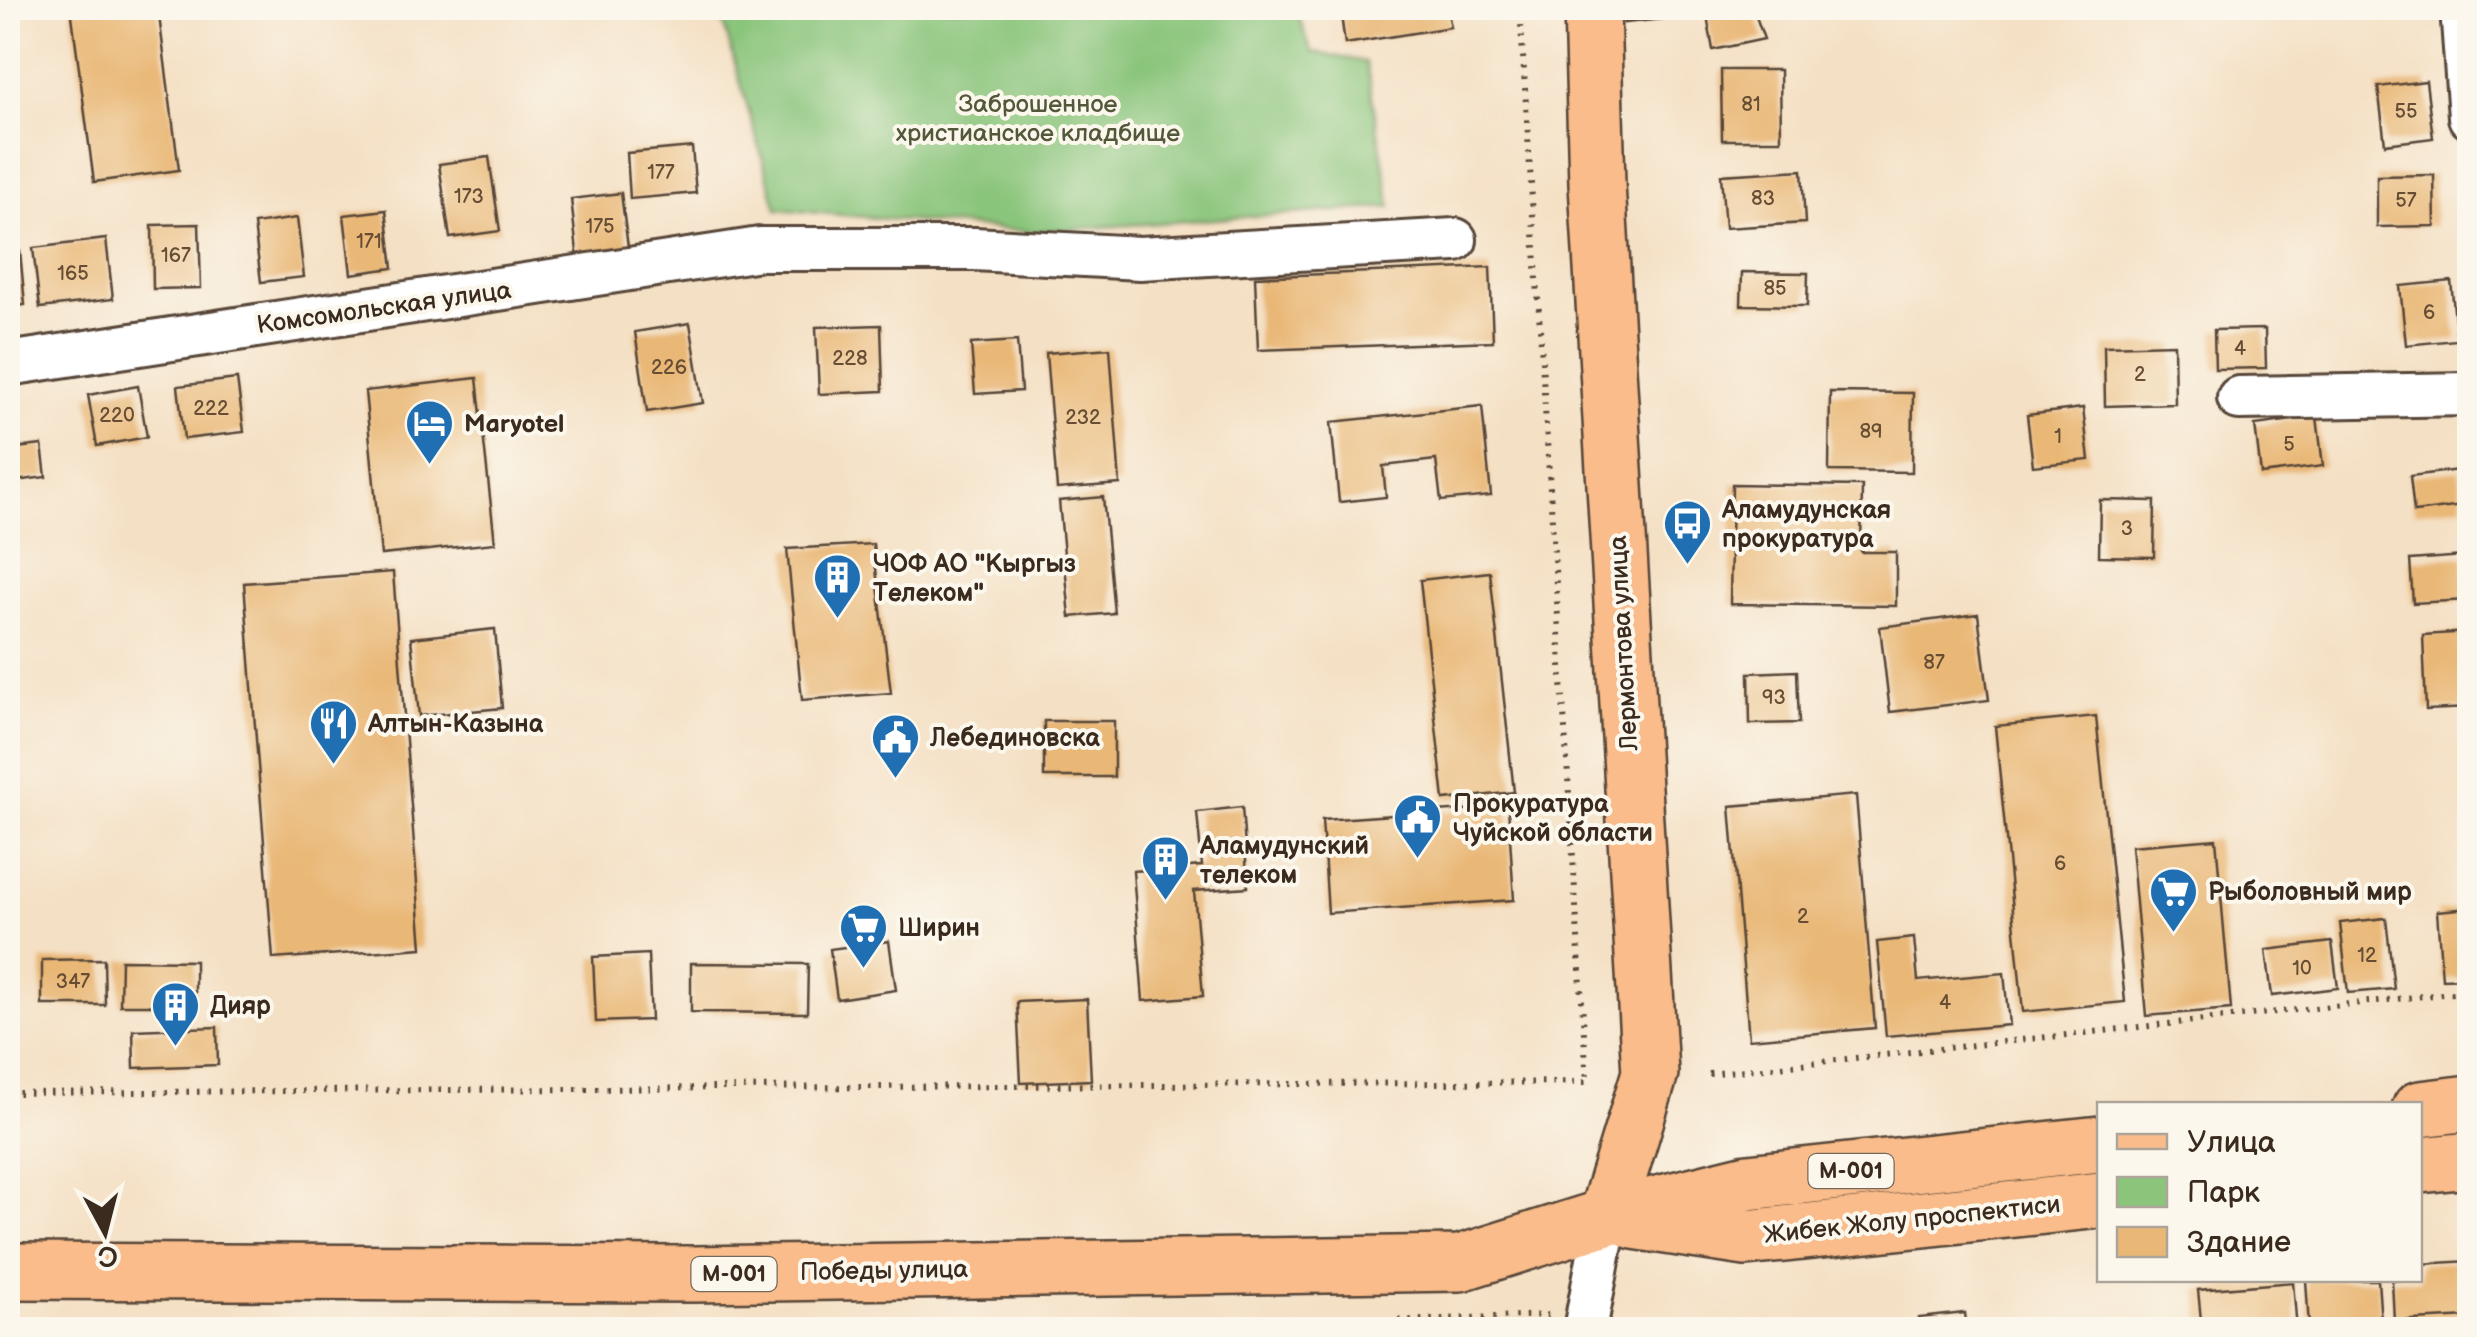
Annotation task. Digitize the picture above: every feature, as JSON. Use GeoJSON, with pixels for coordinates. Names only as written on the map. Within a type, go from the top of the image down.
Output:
{"type":"FeatureCollection","features":[{"type":"Feature","properties":{"kind":"main road","name":"Лермонтова улица"},"geometry":{"type":"LineString","coordinates":[[1592,8],[1597,184],[1650,1074],[1606,1217]]}},
{"type":"Feature","properties":{"kind":"main road"},"geometry":{"type":"LineString","coordinates":[[2422,1108],[2470,1103]]}},
{"type":"Feature","properties":{"kind":"main road","name":"Жибек Жолу проспектиси"},"geometry":{"type":"LineString","coordinates":[[1460,1263],[1606,1217],[1748,1182],[2097,1144]]}},
{"type":"Feature","properties":{"kind":"main road"},"geometry":{"type":"LineString","coordinates":[[2422,1165],[2470,1160]]}},
{"type":"Feature","properties":{"kind":"main road","name":"Жибек Жолу проспектиси"},"geometry":{"type":"LineString","coordinates":[[1606,1217],[1746,1238],[2097,1200]]}},
{"type":"Feature","properties":{"kind":"main road","name":"Победы улица"},"geometry":{"type":"LineString","coordinates":[[8,1271],[694,1274],[1460,1263]]}},
{"type":"Feature","properties":{"kind":"street"},"geometry":{"type":"LineString","coordinates":[[2462,8],[2470,117]]}},
{"type":"Feature","properties":{"kind":"street","name":"Комсомольская улица"},"geometry":{"type":"LineString","coordinates":[[8,364],[760,249],[974,249],[1140,258],[1455,240]]}},
{"type":"Feature","properties":{"kind":"street"},"geometry":{"type":"LineString","coordinates":[[2239,398],[2470,394]]}},
{"type":"Feature","properties":{"kind":"street","name":"Лермонтова улица"},"geometry":{"type":"LineString","coordinates":[[1585,1322],[1606,1217]]}},
{"type":"Feature","properties":{"kind":"path"},"geometry":{"type":"LineString","coordinates":[[8,1092],[1587,1082],[1520,8]]}},
{"type":"Feature","properties":{"kind":"path"},"geometry":{"type":"LineString","coordinates":[[1709,1074],[2470,991]]}},
{"type":"Feature","properties":{"kind":"path"},"geometry":{"type":"LineString","coordinates":[[1147,1330],[1585,1322]]}},
{"type":"Feature","properties":{"kind":"green space","name":"Заброшенное христианское кладбище"},"geometry":{"type":"Polygon","coordinates":[[[719,8],[1295,8],[1312,52],[1366,62],[1391,207],[1030,232],[777,209],[719,8]]]}},
{"type":"Feature","properties":{"kind":"building"},"geometry":{"type":"Polygon","coordinates":[[[71,8],[158,8],[179,170],[94,182],[71,8]]]}},
{"type":"Feature","properties":{"kind":"building"},"geometry":{"type":"Polygon","coordinates":[[[1340,8],[1447,8],[1451,27],[1345,44],[1340,8]]]}},
{"type":"Feature","properties":{"kind":"building"},"geometry":{"type":"Polygon","coordinates":[[[1624,8],[1692,8],[1694,16],[1624,23],[1624,8]]]}},
{"type":"Feature","properties":{"kind":"building"},"geometry":{"type":"Polygon","coordinates":[[[1728,8],[1753,8],[1764,39],[1713,50],[1707,16],[1728,8]]]}},
{"type":"Feature","properties":{"kind":"building"},"geometry":{"type":"Polygon","coordinates":[[[1721,70],[1780,70],[1781,140],[1722,140],[1721,70]]]}},
{"type":"Feature","properties":{"kind":"building"},"geometry":{"type":"Polygon","coordinates":[[[2426,81],[2433,138],[2385,144],[2378,87],[2426,81]]]}},
{"type":"Feature","properties":{"kind":"building"},"geometry":{"type":"Polygon","coordinates":[[[692,147],[696,193],[630,199],[627,153],[692,147]]]}},
{"type":"Feature","properties":{"kind":"building"},"geometry":{"type":"Polygon","coordinates":[[[489,157],[500,231],[450,238],[439,164],[489,157]]]}},
{"type":"Feature","properties":{"kind":"building"},"geometry":{"type":"Polygon","coordinates":[[[1802,170],[1805,223],[1725,228],[1721,175],[1802,170]]]}},
{"type":"Feature","properties":{"kind":"building"},"geometry":{"type":"Polygon","coordinates":[[[2434,175],[2435,226],[2377,227],[2377,176],[2434,175]]]}},
{"type":"Feature","properties":{"kind":"building"},"geometry":{"type":"Polygon","coordinates":[[[621,193],[629,255],[578,261],[571,199],[621,193]]]}},
{"type":"Feature","properties":{"kind":"building"},"geometry":{"type":"Polygon","coordinates":[[[386,210],[393,268],[351,274],[344,215],[386,210]]]}},
{"type":"Feature","properties":{"kind":"building"},"geometry":{"type":"Polygon","coordinates":[[[297,218],[304,277],[261,282],[254,224],[297,218]]]}},
{"type":"Feature","properties":{"kind":"building"},"geometry":{"type":"Polygon","coordinates":[[[199,224],[201,288],[153,289],[152,225],[199,224]]]}},
{"type":"Feature","properties":{"kind":"building"},"geometry":{"type":"Polygon","coordinates":[[[106,239],[113,299],[40,308],[33,248],[106,239]]]}},
{"type":"Feature","properties":{"kind":"building"},"geometry":{"type":"Polygon","coordinates":[[[20,251],[25,305],[8,307],[8,252],[20,251]]]}},
{"type":"Feature","properties":{"kind":"building"},"geometry":{"type":"Polygon","coordinates":[[[1490,267],[1493,341],[1258,350],[1255,277],[1490,267]]]}},
{"type":"Feature","properties":{"kind":"building"},"geometry":{"type":"Polygon","coordinates":[[[1742,272],[1808,273],[1807,306],[1741,305],[1742,272]]]}},
{"type":"Feature","properties":{"kind":"building"},"geometry":{"type":"Polygon","coordinates":[[[2451,281],[2457,340],[2406,345],[2400,286],[2451,281]]]}},
{"type":"Feature","properties":{"kind":"building"},"geometry":{"type":"Polygon","coordinates":[[[690,323],[703,403],[647,412],[635,332],[690,323]]]}},
{"type":"Feature","properties":{"kind":"building"},"geometry":{"type":"Polygon","coordinates":[[[881,325],[883,391],[819,394],[816,327],[881,325]]]}},
{"type":"Feature","properties":{"kind":"building"},"geometry":{"type":"Polygon","coordinates":[[[2265,329],[2266,368],[2215,369],[2214,330],[2265,329]]]}},
{"type":"Feature","properties":{"kind":"building"},"geometry":{"type":"Polygon","coordinates":[[[1017,341],[1021,391],[975,394],[971,344],[1017,341]]]}},
{"type":"Feature","properties":{"kind":"building"},"geometry":{"type":"Polygon","coordinates":[[[2174,344],[2175,404],[2105,406],[2104,346],[2174,344]]]}},
{"type":"Feature","properties":{"kind":"building"},"geometry":{"type":"Polygon","coordinates":[[[1110,348],[1120,484],[1057,489],[1046,353],[1110,348]]]}},
{"type":"Feature","properties":{"kind":"building","name":"Maryotel"},"geometry":{"type":"Polygon","coordinates":[[[477,378],[495,543],[381,555],[365,391],[477,378]]]}},
{"type":"Feature","properties":{"kind":"building"},"geometry":{"type":"Polygon","coordinates":[[[237,379],[244,432],[184,439],[178,386],[237,379]]]}},
{"type":"Feature","properties":{"kind":"building"},"geometry":{"type":"Polygon","coordinates":[[[138,386],[147,437],[97,446],[88,395],[138,386]]]}},
{"type":"Feature","properties":{"kind":"building"},"geometry":{"type":"Polygon","coordinates":[[[1830,392],[1913,393],[1912,472],[1829,471],[1830,392]]]}},
{"type":"Feature","properties":{"kind":"building"},"geometry":{"type":"Polygon","coordinates":[[[1482,406],[1491,496],[1441,501],[1436,460],[1383,466],[1386,497],[1339,502],[1331,422],[1482,406]]]}},
{"type":"Feature","properties":{"kind":"building"},"geometry":{"type":"Polygon","coordinates":[[[2083,408],[2089,460],[2033,466],[2027,415],[2083,408]]]}},
{"type":"Feature","properties":{"kind":"building"},"geometry":{"type":"Polygon","coordinates":[[[2317,417],[2323,466],[2261,474],[2255,425],[2317,417]]]}},
{"type":"Feature","properties":{"kind":"building"},"geometry":{"type":"Polygon","coordinates":[[[42,445],[46,477],[8,482],[8,449],[42,445]]]}},
{"type":"Feature","properties":{"kind":"building"},"geometry":{"type":"Polygon","coordinates":[[[2459,470],[2463,506],[2414,512],[2410,476],[2459,470]]]}},
{"type":"Feature","properties":{"kind":"building"},"geometry":{"type":"Polygon","coordinates":[[[1732,484],[1862,486],[1861,552],[1896,552],[1896,606],[1730,604],[1732,484]]]}},
{"type":"Feature","properties":{"kind":"building"},"geometry":{"type":"Polygon","coordinates":[[[1103,497],[1114,613],[1070,617],[1059,501],[1103,497]]]}},
{"type":"Feature","properties":{"kind":"building"},"geometry":{"type":"Polygon","coordinates":[[[2100,500],[2155,501],[2154,557],[2099,556],[2100,500]]]}},
{"type":"Feature","properties":{"kind":"building","name":"ЧОФ АО \"Кыргыз Телеком\""},"geometry":{"type":"Polygon","coordinates":[[[873,544],[891,693],[802,700],[787,549],[873,544]]]}},
{"type":"Feature","properties":{"kind":"building"},"geometry":{"type":"Polygon","coordinates":[[[2464,556],[2467,600],[2413,603],[2410,560],[2464,556]]]}},
{"type":"Feature","properties":{"kind":"building","name":"Алтын-Казына"},"geometry":{"type":"Polygon","coordinates":[[[393,572],[422,948],[273,959],[244,583],[393,572]]]}},
{"type":"Feature","properties":{"kind":"building"},"geometry":{"type":"Polygon","coordinates":[[[1490,572],[1514,792],[1444,800],[1420,580],[1490,572]]]}},
{"type":"Feature","properties":{"kind":"building"},"geometry":{"type":"Polygon","coordinates":[[[1978,614],[1989,700],[1890,712],[1880,627],[1978,614]]]}},
{"type":"Feature","properties":{"kind":"building"},"geometry":{"type":"Polygon","coordinates":[[[495,629],[502,708],[419,716],[411,638],[495,629]]]}},
{"type":"Feature","properties":{"kind":"building"},"geometry":{"type":"Polygon","coordinates":[[[2469,632],[2470,708],[2426,710],[2423,635],[2469,632]]]}},
{"type":"Feature","properties":{"kind":"building"},"geometry":{"type":"Polygon","coordinates":[[[1797,671],[1799,723],[1750,724],[1749,673],[1797,671]]]}},
{"type":"Feature","properties":{"kind":"building"},"geometry":{"type":"Polygon","coordinates":[[[2096,716],[2125,1002],[2023,1012],[1995,726],[2096,716]]]}},
{"type":"Feature","properties":{"kind":"building"},"geometry":{"type":"Polygon","coordinates":[[[1044,721],[1114,721],[1114,777],[1044,777],[1044,721]]]}},
{"type":"Feature","properties":{"kind":"building"},"geometry":{"type":"Polygon","coordinates":[[[1856,795],[1875,1028],[1749,1039],[1730,806],[1856,795]]]}},
{"type":"Feature","properties":{"kind":"building","name":"Аламудунский телеком"},"geometry":{"type":"Polygon","coordinates":[[[1242,807],[1248,887],[1194,891],[1203,996],[1143,1001],[1133,871],[1202,866],[1197,812],[1242,807]]]}},
{"type":"Feature","properties":{"kind":"building","name":"Прокуратура Чуйской области"},"geometry":{"type":"Polygon","coordinates":[[[1508,807],[1514,900],[1328,913],[1322,820],[1508,807]]]}},
{"type":"Feature","properties":{"kind":"building"},"geometry":{"type":"Polygon","coordinates":[[[2216,839],[2231,1009],[2146,1016],[2131,846],[2216,839]]]}},
{"type":"Feature","properties":{"kind":"building"},"geometry":{"type":"Polygon","coordinates":[[[2470,908],[2470,978],[2442,979],[2437,911],[2470,908]]]}},
{"type":"Feature","properties":{"kind":"building"},"geometry":{"type":"Polygon","coordinates":[[[2386,918],[2394,989],[2348,993],[2340,923],[2386,918]]]}},
{"type":"Feature","properties":{"kind":"building"},"geometry":{"type":"Polygon","coordinates":[[[1914,938],[1918,981],[2004,973],[2009,1025],[1886,1036],[1877,942],[1914,938]]]}},
{"type":"Feature","properties":{"kind":"building","name":"Ширин"},"geometry":{"type":"Polygon","coordinates":[[[889,941],[896,990],[837,999],[830,949],[889,941]]]}},
{"type":"Feature","properties":{"kind":"building"},"geometry":{"type":"Polygon","coordinates":[[[2332,942],[2338,988],[2272,996],[2266,950],[2332,942]]]}},
{"type":"Feature","properties":{"kind":"building"},"geometry":{"type":"Polygon","coordinates":[[[8,944],[12,944],[13,1007],[8,1007],[8,944]]]}},
{"type":"Feature","properties":{"kind":"building"},"geometry":{"type":"Polygon","coordinates":[[[648,954],[651,1020],[596,1022],[593,957],[648,954]]]}},
{"type":"Feature","properties":{"kind":"building"},"geometry":{"type":"Polygon","coordinates":[[[104,959],[105,1005],[42,1005],[42,960],[104,959]]]}},
{"type":"Feature","properties":{"kind":"building"},"geometry":{"type":"Polygon","coordinates":[[[121,960],[195,961],[195,1005],[120,1005],[121,960]]]}},
{"type":"Feature","properties":{"kind":"building"},"geometry":{"type":"Polygon","coordinates":[[[691,963],[808,964],[807,1013],[691,1012],[691,963]]]}},
{"type":"Feature","properties":{"kind":"building"},"geometry":{"type":"Polygon","coordinates":[[[1087,999],[1091,1080],[1021,1083],[1017,1002],[1087,999]]]}},
{"type":"Feature","properties":{"kind":"building","name":"Дияр"},"geometry":{"type":"Polygon","coordinates":[[[217,1027],[218,1065],[134,1068],[133,1030],[217,1027]]]}},
{"type":"Feature","properties":{"kind":"building"},"geometry":{"type":"Polygon","coordinates":[[[2470,1261],[2470,1317],[2394,1321],[2392,1282],[2422,1282],[2422,1264],[2470,1261]]]}},
{"type":"Feature","properties":{"kind":"building"},"geometry":{"type":"Polygon","coordinates":[[[2293,1282],[2297,1330],[2202,1330],[2198,1290],[2293,1282]]]}},
{"type":"Feature","properties":{"kind":"building"},"geometry":{"type":"Polygon","coordinates":[[[2306,1282],[2378,1282],[2381,1322],[2309,1327],[2306,1282]]]}},
{"type":"Feature","properties":{"kind":"building"},"geometry":{"type":"Polygon","coordinates":[[[1965,1313],[1967,1330],[1920,1330],[1919,1318],[1965,1313]]]}},
{"type":"Feature","properties":{"kind":"place","name":"Maryotel"},"geometry":{"type":"Point","coordinates":[429,466]}},
{"type":"Feature","properties":{"kind":"place","name":"Аламудунская прокуратура"},"geometry":{"type":"Point","coordinates":[1687,566]}},
{"type":"Feature","properties":{"kind":"place","name":"ЧОФ АО \"Кыргыз Телеком\""},"geometry":{"type":"Point","coordinates":[838,620]}},
{"type":"Feature","properties":{"kind":"place","name":"Алтын-Казына"},"geometry":{"type":"Point","coordinates":[333,766]}},
{"type":"Feature","properties":{"kind":"place","name":"Лебединовска"},"geometry":{"type":"Point","coordinates":[895,780]}},
{"type":"Feature","properties":{"kind":"place","name":"Прокуратура Чуйской области"},"geometry":{"type":"Point","coordinates":[1418,860]}},
{"type":"Feature","properties":{"kind":"place","name":"Аламудунский телеком"},"geometry":{"type":"Point","coordinates":[1165,902]}},
{"type":"Feature","properties":{"kind":"place","name":"Рыболовный мир"},"geometry":{"type":"Point","coordinates":[2173,934]}},
{"type":"Feature","properties":{"kind":"place","name":"Ширин"},"geometry":{"type":"Point","coordinates":[863,970]}},
{"type":"Feature","properties":{"kind":"place","name":"Дияр"},"geometry":{"type":"Point","coordinates":[175,1048]}}]}
